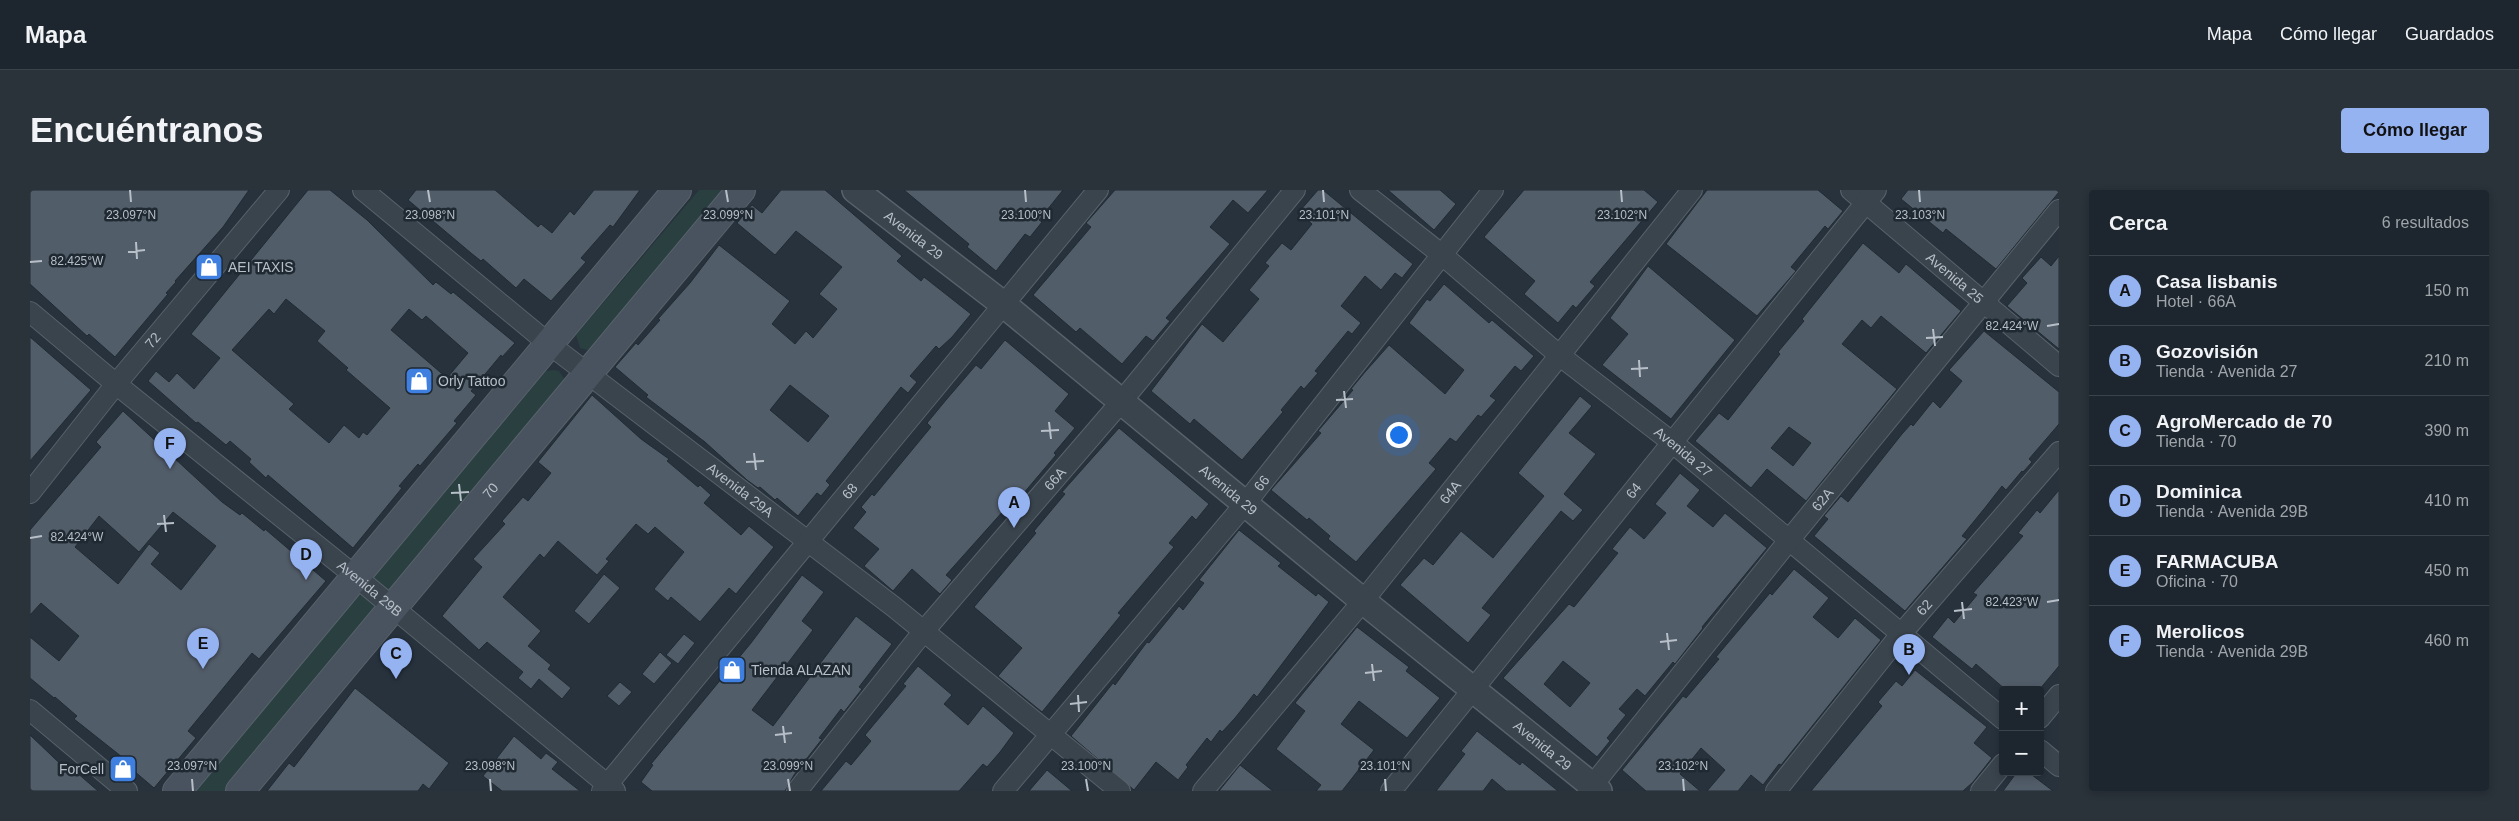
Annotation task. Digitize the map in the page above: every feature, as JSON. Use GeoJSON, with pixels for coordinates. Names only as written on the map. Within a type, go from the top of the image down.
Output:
{"type":"FeatureCollection","features":[{"type":"Feature","properties":{"kind":"main road"},"geometry":{"type":"LineString","coordinates":[[176,791],[677,190]]}},
{"type":"Feature","properties":{"kind":"main road","name":"70"},"geometry":{"type":"LineString","coordinates":[[240,791],[741,190]]}},
{"type":"Feature","properties":{"kind":"street","name":"72"},"geometry":{"type":"LineString","coordinates":[[30,493],[116,384],[279,190]]}},
{"type":"Feature","properties":{"kind":"street","name":"Avenida 29A"},"geometry":{"type":"LineString","coordinates":[[363,190],[549,344],[894,607],[1120,791]]}},
{"type":"Feature","properties":{"kind":"street","name":"Avenida 29"},"geometry":{"type":"LineString","coordinates":[[856,190],[1004,304],[1593,789]]}},
{"type":"Feature","properties":{"kind":"street","name":"68"},"geometry":{"type":"LineString","coordinates":[[608,789],[808,542],[1098,190]]}},
{"type":"Feature","properties":{"kind":"street","name":"66A"},"geometry":{"type":"LineString","coordinates":[[797,791],[923,632],[1121,402],[1295,190]]}},
{"type":"Feature","properties":{"kind":"street","name":"Avenida 27"},"geometry":{"type":"LineString","coordinates":[[1360,190],[1441,254],[1559,355],[1673,442],[1999,716]]}},
{"type":"Feature","properties":{"kind":"street","name":"66"},"geometry":{"type":"LineString","coordinates":[[1003,791],[1245,504],[1493,190]]}},
{"type":"Feature","properties":{"kind":"street","name":"64A"},"geometry":{"type":"LineString","coordinates":[[1203,791],[1363,601],[1692,190]]}},
{"type":"Feature","properties":{"kind":"street","name":"Avenida 25"},"geometry":{"type":"LineString","coordinates":[[1865,194],[1984,302],[2059,366]]}},
{"type":"Feature","properties":{"kind":"street","name":"64"},"geometry":{"type":"LineString","coordinates":[[1391,791],[1673,442],[1865,194]]}},
{"type":"Feature","properties":{"kind":"street","name":"62A"},"geometry":{"type":"LineString","coordinates":[[1593,789],[1790,539],[2059,210]]}},
{"type":"Feature","properties":{"kind":"street","name":"Avenida 29B"},"geometry":{"type":"LineString","coordinates":[[30,312],[116,384],[355,576],[608,789]]}},
{"type":"Feature","properties":{"kind":"street","name":"62"},"geometry":{"type":"LineString","coordinates":[[1776,791],[1901,634],[2059,452]]}},
{"type":"Feature","properties":{"kind":"street"},"geometry":{"type":"LineString","coordinates":[[2044,713],[2059,695]]}},
{"type":"Feature","properties":{"kind":"street"},"geometry":{"type":"LineString","coordinates":[[30,710],[127,791]]}},
{"type":"Feature","properties":{"kind":"street"},"geometry":{"type":"LineString","coordinates":[[2044,753],[2059,766]]}},
{"type":"Feature","properties":{"kind":"street"},"geometry":{"type":"LineString","coordinates":[[1981,791],[1999,769]]}},
{"type":"Feature","properties":{"kind":"green space"},"geometry":{"type":"Polygon","coordinates":[[[699,190],[726,190],[595,347],[587,350],[580,348],[576,335],[699,190]]]}},
{"type":"Feature","properties":{"kind":"green space"},"geometry":{"type":"Polygon","coordinates":[[[546,371],[559,371],[565,380],[564,387],[400,581],[389,590],[375,593],[374,611],[227,791],[193,791],[349,605],[359,596],[375,592],[374,577],[546,371]]]}},
{"type":"Feature","properties":{"kind":"building"},"geometry":{"type":"Polygon","coordinates":[[[30,190],[249,190],[223,227],[175,281],[166,293],[168,294],[115,357],[89,334],[87,336],[30,284],[30,190]]]}},
{"type":"Feature","properties":{"kind":"building"},"geometry":{"type":"Polygon","coordinates":[[[308,190],[330,190],[367,220],[433,285],[436,282],[451,294],[453,292],[515,343],[502,357],[501,355],[471,391],[476,395],[454,421],[457,423],[420,466],[418,464],[399,486],[402,488],[353,548],[268,475],[266,478],[249,462],[251,459],[230,441],[226,445],[198,422],[196,423],[148,381],[156,371],[169,382],[177,373],[194,389],[220,358],[191,334],[308,190]],[[286,299],[274,314],[269,309],[232,350],[294,404],[289,409],[329,443],[344,425],[359,438],[363,432],[367,435],[390,408],[346,370],[348,368],[317,341],[325,331],[286,299]],[[409,309],[391,330],[447,378],[468,353],[426,316],[422,320],[409,309]]]}},
{"type":"Feature","properties":{"kind":"building"},"geometry":{"type":"Polygon","coordinates":[[[416,190],[495,190],[538,227],[541,224],[552,233],[570,211],[574,215],[594,190],[640,190],[613,227],[610,225],[581,258],[586,262],[551,301],[524,279],[516,288],[483,259],[481,261],[471,253],[408,200],[416,190]]]}},
{"type":"Feature","properties":{"kind":"building"},"geometry":{"type":"Polygon","coordinates":[[[781,190],[825,190],[902,256],[897,261],[921,281],[924,277],[971,314],[952,337],[939,349],[936,346],[910,376],[917,382],[908,393],[901,387],[826,481],[830,485],[821,496],[817,493],[798,516],[777,498],[775,500],[760,487],[758,488],[747,480],[705,442],[646,397],[648,395],[615,367],[660,320],[658,319],[690,283],[719,245],[790,301],[772,324],[795,344],[806,331],[813,338],[837,309],[819,294],[842,267],[796,231],[775,255],[737,223],[752,205],[762,213],[781,190]],[[790,385],[770,410],[808,442],[829,416],[790,385]]]}},
{"type":"Feature","properties":{"kind":"building"},"geometry":{"type":"Polygon","coordinates":[[[904,190],[1063,190],[1039,220],[1042,222],[1030,237],[1025,234],[996,271],[967,247],[969,244],[904,190]]]}},
{"type":"Feature","properties":{"kind":"building"},"geometry":{"type":"Polygon","coordinates":[[[1115,190],[1268,190],[1248,213],[1233,200],[1210,227],[1230,244],[1166,318],[1170,321],[1153,341],[1146,336],[1122,364],[1080,328],[1076,332],[1033,295],[1091,227],[1086,223],[1115,190]]]}},
{"type":"Feature","properties":{"kind":"building"},"geometry":{"type":"Polygon","coordinates":[[[1318,190],[1323,190],[1413,264],[1402,278],[1395,273],[1381,290],[1365,276],[1341,306],[1361,323],[1352,334],[1348,331],[1315,371],[1318,373],[1304,389],[1301,386],[1281,410],[1283,412],[1242,460],[1194,419],[1190,424],[1151,391],[1202,324],[1223,342],[1259,299],[1249,290],[1269,266],[1265,263],[1282,243],[1291,250],[1312,224],[1299,212],[1318,190]]]}},
{"type":"Feature","properties":{"kind":"building"},"geometry":{"type":"Polygon","coordinates":[[[1388,190],[1440,190],[1456,204],[1434,230],[1388,190]]]}},
{"type":"Feature","properties":{"kind":"building"},"geometry":{"type":"Polygon","coordinates":[[[1524,190],[1644,190],[1658,202],[1590,282],[1595,286],[1576,308],[1573,305],[1558,323],[1524,294],[1535,281],[1484,237],[1524,190]]]}},
{"type":"Feature","properties":{"kind":"building"},"geometry":{"type":"Polygon","coordinates":[[[1707,190],[1818,190],[1843,211],[1828,229],[1825,226],[1791,267],[1796,271],[1757,316],[1666,244],[1707,190]]]}},
{"type":"Feature","properties":{"kind":"building"},"geometry":{"type":"Polygon","coordinates":[[[1908,190],[2059,190],[2059,192],[1996,269],[1946,229],[1943,233],[1901,199],[1908,190]]]}},
{"type":"Feature","properties":{"kind":"building"},"geometry":{"type":"Polygon","coordinates":[[[1863,243],[1899,273],[1906,264],[1961,311],[1926,353],[1881,316],[1871,328],[1862,320],[1842,344],[1897,389],[1806,501],[1767,469],[1751,488],[1695,441],[1719,413],[1728,420],[1780,354],[1778,352],[1804,321],[1802,319],[1863,243]],[[1789,427],[1771,448],[1793,466],[1811,443],[1789,427]]]}},
{"type":"Feature","properties":{"kind":"building"},"geometry":{"type":"Polygon","coordinates":[[[2059,256],[2059,349],[2007,306],[2027,283],[2022,278],[2041,257],[2051,266],[2059,256]]]}},
{"type":"Feature","properties":{"kind":"building"},"geometry":{"type":"Polygon","coordinates":[[[1648,266],[1735,340],[1671,419],[1602,365],[1628,334],[1610,318],[1648,266]]]}},
{"type":"Feature","properties":{"kind":"building"},"geometry":{"type":"Polygon","coordinates":[[[1444,284],[1489,323],[1492,320],[1534,356],[1521,371],[1515,366],[1490,396],[1496,400],[1481,417],[1478,415],[1456,442],[1450,438],[1429,463],[1436,469],[1356,562],[1328,539],[1330,536],[1309,518],[1307,520],[1271,490],[1321,433],[1318,431],[1389,345],[1445,394],[1464,370],[1409,323],[1427,299],[1430,301],[1444,284]]]}},
{"type":"Feature","properties":{"kind":"building"},"geometry":{"type":"Polygon","coordinates":[[[1984,331],[2059,392],[2059,424],[2029,459],[2032,462],[2023,472],[2006,490],[2002,486],[1962,536],[1967,539],[1905,611],[1814,536],[1828,519],[1824,516],[1841,496],[1848,502],[1902,434],[1911,424],[1913,426],[1933,401],[1940,408],[1962,381],[1949,370],[1984,331]]]}},
{"type":"Feature","properties":{"kind":"building"},"geometry":{"type":"Polygon","coordinates":[[[30,337],[91,390],[30,461],[30,337]]]}},
{"type":"Feature","properties":{"kind":"building"},"geometry":{"type":"Polygon","coordinates":[[[1005,340],[1069,394],[1055,411],[1075,428],[1054,453],[1056,455],[1017,501],[1014,499],[946,575],[952,580],[940,594],[912,569],[893,591],[864,566],[879,549],[853,528],[866,512],[861,507],[872,494],[874,496],[931,427],[927,423],[976,365],[981,369],[1005,340]]]}},
{"type":"Feature","properties":{"kind":"building"},"geometry":{"type":"Polygon","coordinates":[[[592,395],[641,439],[669,459],[667,461],[698,487],[700,485],[711,495],[704,503],[741,535],[749,526],[774,547],[736,594],[729,588],[700,622],[671,597],[668,601],[654,589],[684,552],[655,527],[648,534],[636,524],[606,559],[609,561],[597,575],[558,541],[544,558],[540,554],[503,597],[541,631],[528,646],[551,665],[548,669],[571,688],[562,699],[539,679],[531,689],[518,678],[523,672],[487,642],[479,650],[442,616],[482,567],[473,559],[505,524],[502,521],[523,497],[528,501],[551,473],[538,462],[592,395]]]}},
{"type":"Feature","properties":{"kind":"building"},"geometry":{"type":"Polygon","coordinates":[[[1580,396],[1592,406],[1569,433],[1596,454],[1564,494],[1583,510],[1573,521],[1561,511],[1482,608],[1491,615],[1468,643],[1400,585],[1424,558],[1433,565],[1461,531],[1493,558],[1544,496],[1518,473],[1580,396]]]}},
{"type":"Feature","properties":{"kind":"building"},"geometry":{"type":"Polygon","coordinates":[[[123,411],[222,502],[240,515],[242,513],[264,531],[265,529],[326,581],[259,659],[252,653],[188,731],[196,738],[154,788],[120,759],[122,757],[74,719],[77,716],[30,678],[30,637],[59,661],[79,636],[41,603],[30,615],[30,530],[101,447],[96,442],[123,411]],[[173,512],[139,552],[99,516],[75,547],[118,584],[149,544],[160,553],[151,564],[181,590],[216,546],[173,512]]]}},
{"type":"Feature","properties":{"kind":"building"},"geometry":{"type":"Polygon","coordinates":[[[1119,428],[1209,504],[1196,520],[1192,516],[1169,543],[1174,547],[1118,613],[1121,615],[1042,712],[998,676],[1022,648],[974,607],[1036,533],[1034,531],[1065,494],[1062,492],[1119,428]]]}},
{"type":"Feature","properties":{"kind":"building"},"geometry":{"type":"Polygon","coordinates":[[[1680,473],[1700,490],[1687,506],[1713,527],[1725,513],[1767,548],[1702,627],[1675,664],[1673,662],[1645,696],[1637,689],[1619,709],[1626,715],[1607,738],[1610,741],[1597,757],[1503,678],[1569,604],[1574,607],[1618,553],[1612,549],[1630,527],[1644,539],[1666,513],[1655,504],[1680,473]],[[1563,661],[1544,684],[1570,707],[1590,683],[1563,661]]]}},
{"type":"Feature","properties":{"kind":"building"},"geometry":{"type":"Polygon","coordinates":[[[2059,490],[2059,666],[2042,686],[2001,686],[1976,664],[1972,669],[1932,637],[1948,617],[1954,623],[1977,595],[1973,593],[2023,536],[2018,533],[2037,510],[2040,513],[2059,490]]]}},
{"type":"Feature","properties":{"kind":"building"},"geometry":{"type":"Polygon","coordinates":[[[1239,530],[1281,563],[1278,566],[1316,596],[1318,593],[1329,602],[1257,697],[1254,694],[1235,718],[1222,732],[1220,730],[1211,742],[1207,738],[1186,765],[1188,767],[1178,780],[1156,762],[1134,790],[1071,736],[1113,683],[1115,685],[1147,642],[1149,643],[1179,606],[1183,610],[1204,583],[1199,580],[1239,530]]]}},
{"type":"Feature","properties":{"kind":"building"},"geometry":{"type":"Polygon","coordinates":[[[1794,569],[1829,598],[1813,617],[1838,638],[1855,618],[1881,640],[1763,785],[1751,775],[1738,791],[1707,791],[1725,770],[1701,748],[1680,774],[1700,791],[1646,791],[1622,770],[1683,696],[1686,698],[1719,659],[1716,657],[1770,593],[1772,595],[1794,569]]]}},
{"type":"Feature","properties":{"kind":"building"},"geometry":{"type":"Polygon","coordinates":[[[604,574],[620,588],[589,624],[574,611],[604,574]]]}},
{"type":"Feature","properties":{"kind":"building"},"geometry":{"type":"Polygon","coordinates":[[[802,575],[824,592],[802,621],[813,630],[752,710],[773,726],[856,616],[892,644],[859,687],[862,689],[844,712],[841,709],[819,738],[822,739],[794,775],[785,791],[652,791],[641,782],[653,765],[651,764],[751,643],[802,575]]]}},
{"type":"Feature","properties":{"kind":"building"},"geometry":{"type":"Polygon","coordinates":[[[1357,627],[1409,667],[1406,671],[1440,698],[1407,738],[1359,701],[1341,724],[1374,750],[1342,791],[1316,791],[1321,785],[1276,749],[1305,711],[1295,703],[1357,627]]]}},
{"type":"Feature","properties":{"kind":"building"},"geometry":{"type":"Polygon","coordinates":[[[684,634],[695,643],[678,664],[666,655],[684,634]]]}},
{"type":"Feature","properties":{"kind":"building"},"geometry":{"type":"Polygon","coordinates":[[[660,652],[672,663],[654,684],[642,674],[660,652]]]}},
{"type":"Feature","properties":{"kind":"building"},"geometry":{"type":"Polygon","coordinates":[[[918,666],[952,695],[944,704],[968,725],[983,706],[1014,733],[1000,752],[987,767],[983,764],[959,791],[821,791],[846,761],[851,765],[871,741],[865,735],[906,686],[903,684],[918,666]]]}},
{"type":"Feature","properties":{"kind":"building"},"geometry":{"type":"Polygon","coordinates":[[[1915,670],[1987,727],[1974,743],[1992,758],[1973,782],[1963,791],[1811,791],[1882,706],[1878,702],[1896,681],[1902,686],[1915,670]]]}},
{"type":"Feature","properties":{"kind":"building"},"geometry":{"type":"Polygon","coordinates":[[[620,682],[632,692],[619,706],[607,696],[620,682]]]}},
{"type":"Feature","properties":{"kind":"building"},"geometry":{"type":"Polygon","coordinates":[[[355,688],[449,763],[429,789],[423,784],[418,791],[267,791],[289,763],[294,767],[355,688]]]}},
{"type":"Feature","properties":{"kind":"building"},"geometry":{"type":"Polygon","coordinates":[[[1477,731],[1520,765],[1522,762],[1558,791],[1506,791],[1492,779],[1483,791],[1436,791],[1465,754],[1461,751],[1477,731]]]}},
{"type":"Feature","properties":{"kind":"building"},"geometry":{"type":"Polygon","coordinates":[[[30,735],[72,775],[75,771],[98,791],[30,791],[30,735]]]}},
{"type":"Feature","properties":{"kind":"building"},"geometry":{"type":"Polygon","coordinates":[[[514,736],[541,759],[546,753],[558,762],[552,769],[580,791],[502,791],[483,776],[514,736]]]}},
{"type":"Feature","properties":{"kind":"building"},"geometry":{"type":"Polygon","coordinates":[[[1240,765],[1273,791],[1219,791],[1240,765]]]}},
{"type":"Feature","properties":{"kind":"building"},"geometry":{"type":"Polygon","coordinates":[[[1047,770],[1072,791],[1029,791],[1047,770]]]}},
{"type":"Feature","properties":{"kind":"building"},"geometry":{"type":"Polygon","coordinates":[[[2014,776],[2033,776],[2053,791],[2003,791],[2014,776]]]}},
{"type":"Feature","properties":{"kind":"place","name":"AEI TAXIS"},"geometry":{"type":"Point","coordinates":[209,267]}},
{"type":"Feature","properties":{"kind":"place","name":"Orly Tattoo"},"geometry":{"type":"Point","coordinates":[419,381]}},
{"type":"Feature","properties":{"kind":"place","name":"Merolicos"},"geometry":{"type":"Point","coordinates":[170,469]}},
{"type":"Feature","properties":{"kind":"place","name":"Casa lisbanis"},"geometry":{"type":"Point","coordinates":[1014,528]}},
{"type":"Feature","properties":{"kind":"place","name":"Dominica"},"geometry":{"type":"Point","coordinates":[306,580]}},
{"type":"Feature","properties":{"kind":"place","name":"FARMACUBA"},"geometry":{"type":"Point","coordinates":[203,669]}},
{"type":"Feature","properties":{"kind":"place","name":"Tienda ALAZAN"},"geometry":{"type":"Point","coordinates":[732,670]}},
{"type":"Feature","properties":{"kind":"place","name":"Gozovisión"},"geometry":{"type":"Point","coordinates":[1909,675]}},
{"type":"Feature","properties":{"kind":"place","name":"AgroMercado de 70"},"geometry":{"type":"Point","coordinates":[396,679]}},
{"type":"Feature","properties":{"kind":"place","name":"ForCell"},"geometry":{"type":"Point","coordinates":[123,769]}}]}
